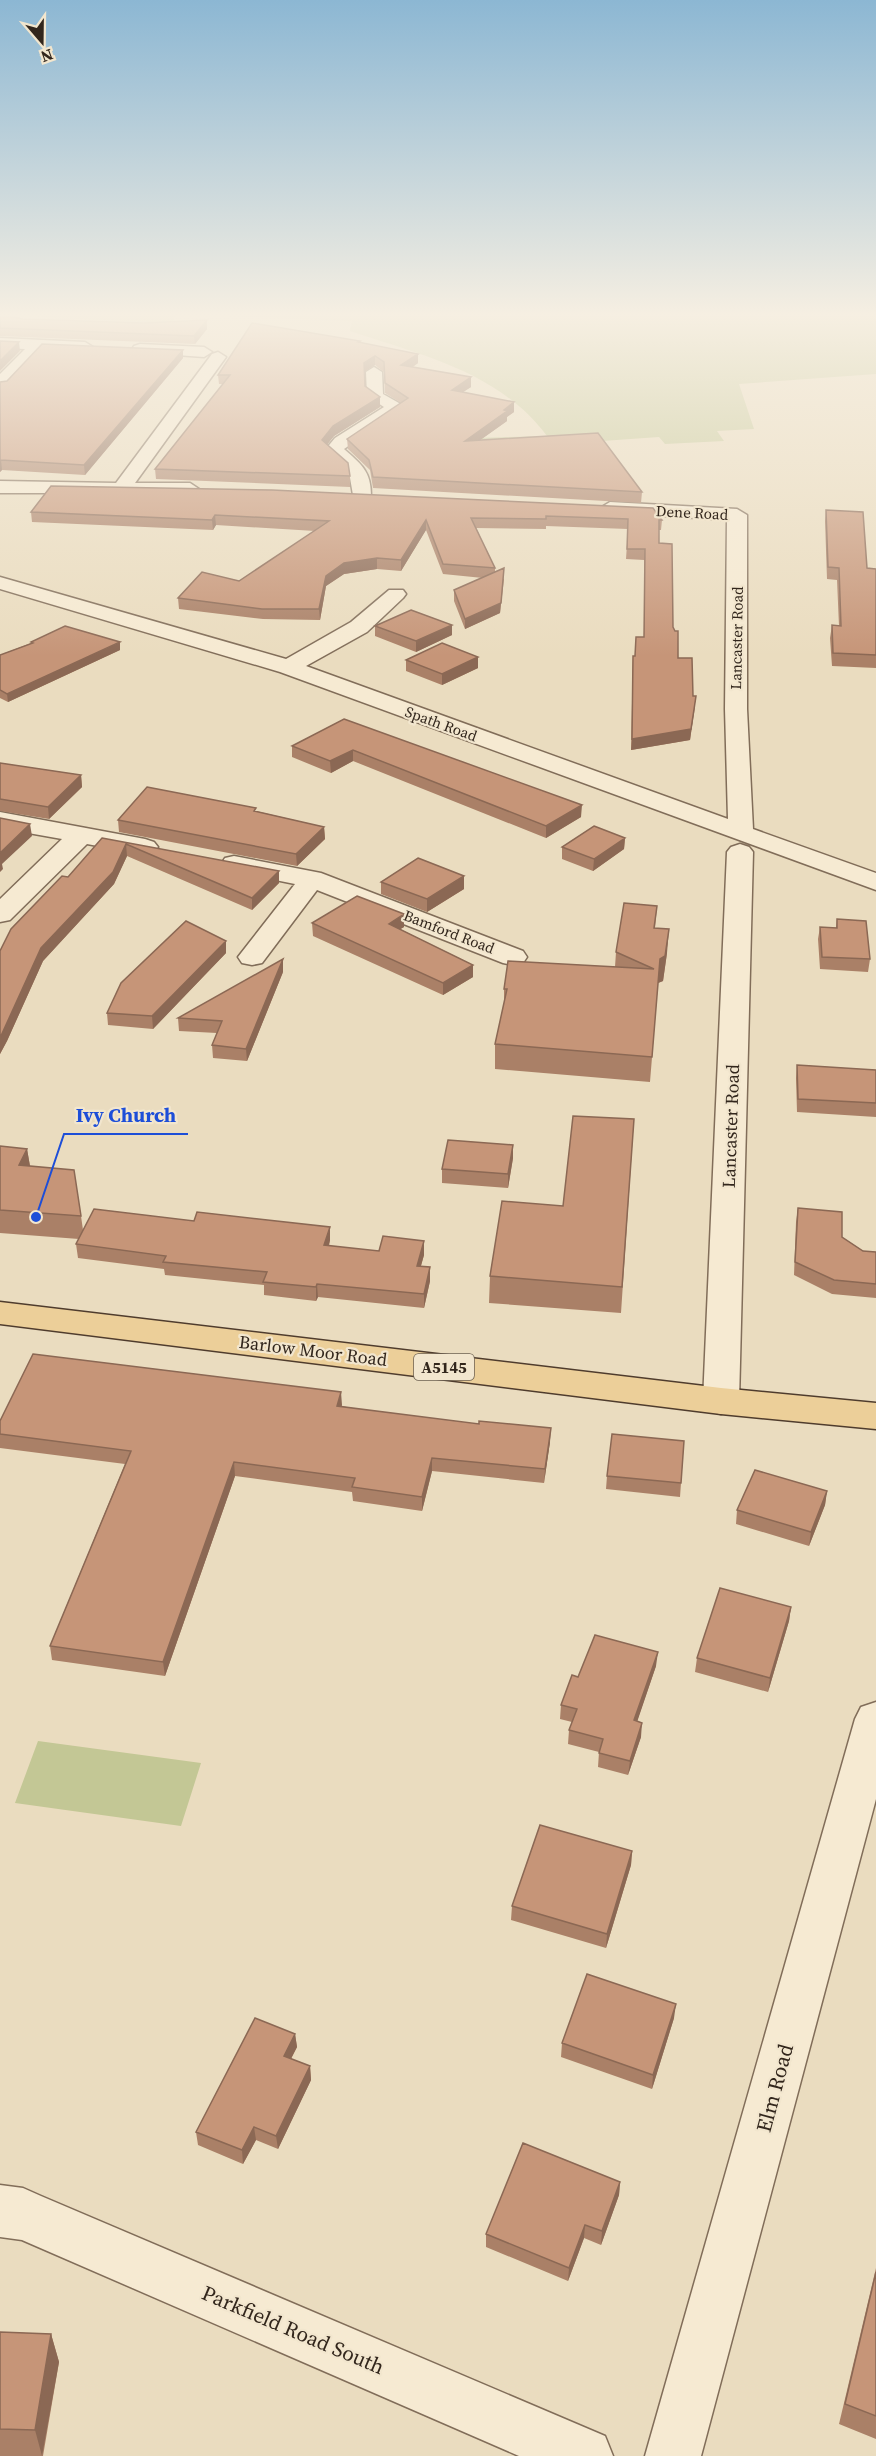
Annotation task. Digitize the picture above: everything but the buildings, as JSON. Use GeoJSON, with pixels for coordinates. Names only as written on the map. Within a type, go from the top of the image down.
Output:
{"type":"FeatureCollection","features":[{"type":"Feature","properties":{"kind":"main road","name":"Barlow Moor Road"},"geometry":{"type":"LineString","coordinates":[[0,1313],[721,1401],[876,1416]]}},
{"type":"Feature","properties":{"kind":"street"},"geometry":{"type":"LineString","coordinates":[[123,486],[167,427]]}},
{"type":"Feature","properties":{"kind":"street"},"geometry":{"type":"LineString","coordinates":[[362,495],[363,477],[358,467],[334,450],[341,442],[366,427]]}},
{"type":"Feature","properties":{"kind":"street"},"geometry":{"type":"LineString","coordinates":[[4,493],[123,486],[207,490]]}},
{"type":"Feature","properties":{"kind":"street"},"geometry":{"type":"LineString","coordinates":[[338,495],[385,496]]}},
{"type":"Feature","properties":{"kind":"street","name":"Dene Road"},"geometry":{"type":"LineString","coordinates":[[594,507],[737,515]]}},
{"type":"Feature","properties":{"kind":"street","name":"Lancaster Road"},"geometry":{"type":"LineString","coordinates":[[721,1401],[740,843],[736,709],[737,515]]}},
{"type":"Feature","properties":{"kind":"street","name":"Spath Road"},"geometry":{"type":"LineString","coordinates":[[0,583],[288,667],[740,843],[876,882]]}},
{"type":"Feature","properties":{"kind":"street"},"geometry":{"type":"LineString","coordinates":[[288,667],[358,627],[396,594]]}},
{"type":"Feature","properties":{"kind":"street"},"geometry":{"type":"LineString","coordinates":[[0,820],[174,852]]}},
{"type":"Feature","properties":{"kind":"street"},"geometry":{"type":"LineString","coordinates":[[0,914],[81,835]]}},
{"type":"Feature","properties":{"kind":"street","name":"Bamford Road"},"geometry":{"type":"LineString","coordinates":[[208,859],[312,879],[513,957]]}},
{"type":"Feature","properties":{"kind":"street"},"geometry":{"type":"LineString","coordinates":[[252,957],[312,879]]}},
{"type":"Feature","properties":{"kind":"street","name":"Elm Road"},"geometry":{"type":"LineString","coordinates":[[673,2456],[876,1719]]}},
{"type":"Feature","properties":{"kind":"street","name":"Parkfield Road South"},"geometry":{"type":"LineString","coordinates":[[0,2211],[23,2214],[585,2456]]}},
{"type":"Feature","properties":{"kind":"green space"},"geometry":{"type":"Polygon","coordinates":[[[539,427],[753,427],[754,429],[717,431],[724,441],[665,444],[659,437],[588,442],[587,444],[439,439],[547,436],[539,427]]]}},
{"type":"Feature","properties":{"kind":"green space"},"geometry":{"type":"Polygon","coordinates":[[[38,1741],[201,1763],[181,1826],[15,1803],[38,1741]]]}},
{"type":"Feature","properties":{"kind":"place","name":"Ivy Church"},"geometry":{"type":"Point","coordinates":[36,1217]}}]}
